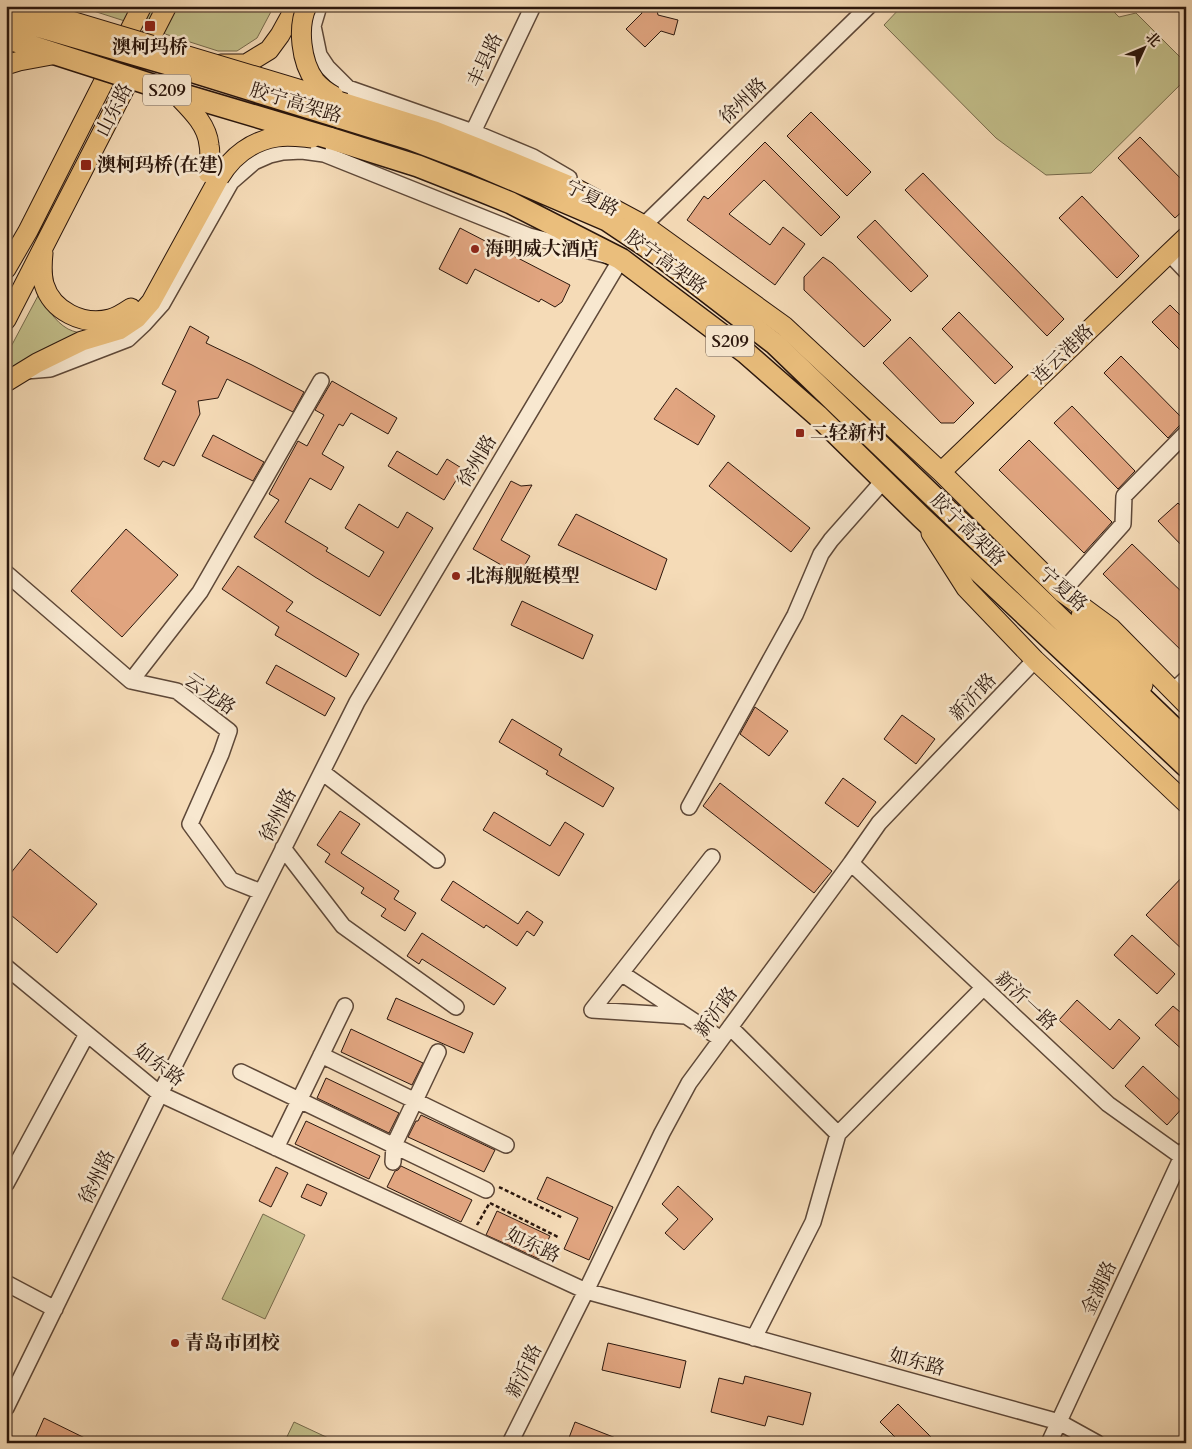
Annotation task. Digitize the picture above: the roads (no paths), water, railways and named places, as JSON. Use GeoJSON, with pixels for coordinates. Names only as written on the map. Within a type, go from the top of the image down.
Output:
{"type":"FeatureCollection","features":[{"type":"Feature","properties":{"kind":"highway","name":"胶宁高架路"},"geometry":{"type":"LineString","coordinates":[[6,17],[342,110],[607,220],[662,257],[775,344],[1186,740]]}},
{"type":"Feature","properties":{"kind":"highway","name":"胶宁高架路"},"geometry":{"type":"LineString","coordinates":[[6,38],[174,92],[418,166],[511,203],[621,259],[746,353],[819,417],[921,517],[1186,766]]}},
{"type":"Feature","properties":{"kind":"highway"},"geometry":{"type":"LineString","coordinates":[[1143,685],[1186,727]]}},
{"type":"Feature","properties":{"kind":"main road","name":"宁夏路"},"geometry":{"type":"LineString","coordinates":[[21,6],[212,64],[342,110],[435,131],[575,188],[644,225],[784,326],[941,472],[1062,592],[1111,628],[1182,691]]}},
{"type":"Feature","properties":{"kind":"main road"},"geometry":{"type":"LineString","coordinates":[[54,6],[57,10],[78,23]]}},
{"type":"Feature","properties":{"kind":"main road","name":"山东路"},"geometry":{"type":"LineString","coordinates":[[6,270],[28,231],[142,6]]}},
{"type":"Feature","properties":{"kind":"main road","name":"山东路"},"geometry":{"type":"LineString","coordinates":[[6,320],[166,6]]}},
{"type":"Feature","properties":{"kind":"main road"},"geometry":{"type":"LineString","coordinates":[[212,64],[246,64],[269,50],[280,35],[296,6]]}},
{"type":"Feature","properties":{"kind":"main road"},"geometry":{"type":"LineString","coordinates":[[307,6],[301,31],[308,69],[316,82],[328,92],[342,110]]}},
{"type":"Feature","properties":{"kind":"main road"},"geometry":{"type":"LineString","coordinates":[[6,65],[57,54]]}},
{"type":"Feature","properties":{"kind":"main road"},"geometry":{"type":"LineString","coordinates":[[14,377],[82,341],[119,330],[137,318],[151,302],[214,175],[206,132],[198,118],[174,92]]}},
{"type":"Feature","properties":{"kind":"main road"},"geometry":{"type":"LineString","coordinates":[[44,248],[41,268],[44,284],[60,309],[84,319],[111,319],[138,303],[214,175],[244,149],[277,137],[329,138]]}},
{"type":"Feature","properties":{"kind":"main road"},"geometry":{"type":"LineString","coordinates":[[6,244],[28,231]]}},
{"type":"Feature","properties":{"kind":"main road","name":"连云港路"},"geometry":{"type":"LineString","coordinates":[[941,472],[1186,237]]}},
{"type":"Feature","properties":{"kind":"main road"},"geometry":{"type":"LineString","coordinates":[[921,517],[966,588],[1036,660],[1186,803]]}},
{"type":"Feature","properties":{"kind":"main road"},"geometry":{"type":"LineString","coordinates":[[1062,592],[1143,685]]}},
{"type":"Feature","properties":{"kind":"street"},"geometry":{"type":"LineString","coordinates":[[319,6],[313,26],[318,55],[327,68],[348,88],[473,132],[533,157],[575,182],[600,202]]}},
{"type":"Feature","properties":{"kind":"street","name":"丰县路"},"geometry":{"type":"LineString","coordinates":[[473,132],[533,6]]}},
{"type":"Feature","properties":{"kind":"street","name":"徐州路"},"geometry":{"type":"LineString","coordinates":[[644,225],[869,6]]}},
{"type":"Feature","properties":{"kind":"street"},"geometry":{"type":"LineString","coordinates":[[302,151],[300,124],[304,112],[318,90],[338,79]]}},
{"type":"Feature","properties":{"kind":"street"},"geometry":{"type":"LineString","coordinates":[[14,377],[50,369],[128,339],[162,304],[231,182],[254,162],[283,152],[302,151],[324,154],[529,236],[621,259]]}},
{"type":"Feature","properties":{"kind":"street"},"geometry":{"type":"LineString","coordinates":[[1169,253],[1186,271]]}},
{"type":"Feature","properties":{"kind":"street","name":"徐州路"},"geometry":{"type":"LineString","coordinates":[[6,1408],[160,1094],[362,694],[621,259]]}},
{"type":"Feature","properties":{"kind":"street"},"geometry":{"type":"LineString","coordinates":[[131,680],[200,592],[321,381]]}},
{"type":"Feature","properties":{"kind":"street"},"geometry":{"type":"LineString","coordinates":[[1062,592],[1123,524],[1124,496],[1186,433]]}},
{"type":"Feature","properties":{"kind":"street"},"geometry":{"type":"LineString","coordinates":[[689,808],[795,615],[821,554],[830,540],[884,480]]}},
{"type":"Feature","properties":{"kind":"street","name":"云龙路"},"geometry":{"type":"LineString","coordinates":[[6,573],[131,680],[177,690],[229,731],[221,754],[190,824],[231,880],[261,892]]}},
{"type":"Feature","properties":{"kind":"street","name":"新沂路"},"geometry":{"type":"LineString","coordinates":[[510,1443],[666,1125],[689,1083],[851,864],[879,823],[1036,660]]}},
{"type":"Feature","properties":{"kind":"street"},"geometry":{"type":"LineString","coordinates":[[322,772],[437,860]]}},
{"type":"Feature","properties":{"kind":"street"},"geometry":{"type":"LineString","coordinates":[[283,848],[343,926],[456,1007]]}},
{"type":"Feature","properties":{"kind":"street"},"geometry":{"type":"LineString","coordinates":[[685,1016],[592,1010],[712,857]]}},
{"type":"Feature","properties":{"kind":"street","name":"新沂一路"},"geometry":{"type":"LineString","coordinates":[[851,864],[1108,1104],[1184,1153]]}},
{"type":"Feature","properties":{"kind":"street","name":"如东路"},"geometry":{"type":"LineString","coordinates":[[6,967],[160,1094],[586,1291],[1060,1422],[1097,1443]]}},
{"type":"Feature","properties":{"kind":"street"},"geometry":{"type":"LineString","coordinates":[[621,973],[721,1039]]}},
{"type":"Feature","properties":{"kind":"street"},"geometry":{"type":"LineString","coordinates":[[754,1338],[814,1222],[838,1134],[983,988]]}},
{"type":"Feature","properties":{"kind":"street"},"geometry":{"type":"LineString","coordinates":[[276,1148],[345,1006]]}},
{"type":"Feature","properties":{"kind":"street"},"geometry":{"type":"LineString","coordinates":[[730,1027],[838,1134]]}},
{"type":"Feature","properties":{"kind":"street"},"geometry":{"type":"LineString","coordinates":[[6,1184],[87,1034]]}},
{"type":"Feature","properties":{"kind":"street"},"geometry":{"type":"LineString","coordinates":[[393,1162],[394,1146],[438,1052]]}},
{"type":"Feature","properties":{"kind":"street"},"geometry":{"type":"LineString","coordinates":[[321,1055],[506,1145]]}},
{"type":"Feature","properties":{"kind":"street"},"geometry":{"type":"LineString","coordinates":[[241,1072],[394,1146],[492,1188]]}},
{"type":"Feature","properties":{"kind":"street","name":"金湖路"},"geometry":{"type":"LineString","coordinates":[[1049,1443],[1184,1153]]}},
{"type":"Feature","properties":{"kind":"street"},"geometry":{"type":"LineString","coordinates":[[6,1284],[55,1309]]}},
{"type":"Feature","properties":{"kind":"place","name":"澳柯玛桥"},"geometry":{"type":"Point","coordinates":[150,26]}},
{"type":"Feature","properties":{"kind":"place","name":"澳柯玛桥(在建)"},"geometry":{"type":"Point","coordinates":[86,165]}},
{"type":"Feature","properties":{"kind":"place","name":"海明威大酒店"},"geometry":{"type":"Point","coordinates":[475,249]}},
{"type":"Feature","properties":{"kind":"place","name":"二轻新村"},"geometry":{"type":"Point","coordinates":[800,433]}},
{"type":"Feature","properties":{"kind":"place","name":"北海舰艇模型"},"geometry":{"type":"Point","coordinates":[456,576]}},
{"type":"Feature","properties":{"kind":"place","name":"青岛市团校"},"geometry":{"type":"Point","coordinates":[175,1343]}}]}
